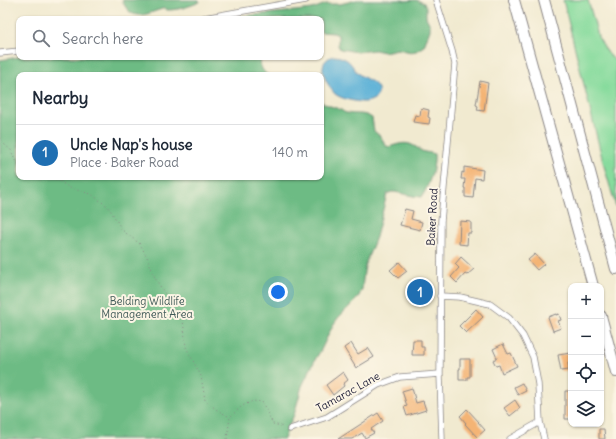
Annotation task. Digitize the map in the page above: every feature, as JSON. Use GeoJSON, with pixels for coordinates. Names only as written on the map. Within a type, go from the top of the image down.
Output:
{"type":"FeatureCollection","features":[{"type":"Feature","properties":{"kind":"highway"},"geometry":{"type":"LineString","coordinates":[[514,0],[592,283]]}},
{"type":"Feature","properties":{"kind":"highway"},"geometry":{"type":"LineString","coordinates":[[544,0],[616,269]]}},
{"type":"Feature","properties":{"kind":"highway"},"geometry":{"type":"LineString","coordinates":[[602,319],[616,372]]}},
{"type":"Feature","properties":{"kind":"street"},"geometry":{"type":"LineString","coordinates":[[215,16],[306,0]]}},
{"type":"Feature","properties":{"kind":"street","name":"Baker Road"},"geometry":{"type":"LineString","coordinates":[[436,0],[455,64],[441,221],[440,374],[442,439]]}},
{"type":"Feature","properties":{"kind":"street"},"geometry":{"type":"LineString","coordinates":[[0,53],[16,51]]}},
{"type":"Feature","properties":{"kind":"street"},"geometry":{"type":"LineString","coordinates":[[440,296],[460,297],[490,304],[509,318],[523,336],[533,357],[538,384],[540,422],[544,439]]}},
{"type":"Feature","properties":{"kind":"street","name":"Tamarac Lane"},"geometry":{"type":"LineString","coordinates":[[290,429],[327,417],[378,385],[400,377],[440,374]]}},
{"type":"Feature","properties":{"kind":"street"},"geometry":{"type":"LineString","coordinates":[[510,439],[540,422]]}},
{"type":"Feature","properties":{"kind":"path"},"geometry":{"type":"LineString","coordinates":[[0,138],[11,150],[16,160]]}},
{"type":"Feature","properties":{"kind":"path"},"geometry":{"type":"LineString","coordinates":[[58,180],[70,188],[91,194],[106,205],[122,230],[140,244],[148,259],[155,278],[183,320],[186,347],[201,376],[205,400],[217,410],[230,417]]}},
{"type":"Feature","properties":{"kind":"path"},"geometry":{"type":"LineString","coordinates":[[227,439],[230,417],[242,406],[252,400],[262,402],[273,424],[290,429]]}},
{"type":"Feature","properties":{"kind":"green space"},"geometry":{"type":"Polygon","coordinates":[[[122,0],[199,0],[200,2],[180,9],[164,9],[136,15],[127,9],[122,0]]]}},
{"type":"Feature","properties":{"kind":"green space"},"geometry":{"type":"Polygon","coordinates":[[[357,0],[416,0],[424,3],[430,30],[424,46],[411,52],[398,49],[384,52],[375,50],[357,52],[340,49],[338,45],[338,35],[324,32],[324,16],[241,16],[312,9],[326,4],[340,4],[357,0]]]}},
{"type":"Feature","properties":{"kind":"green space"},"geometry":{"type":"Polygon","coordinates":[[[563,0],[588,0],[598,37],[607,52],[616,62],[616,207],[604,166],[563,0]]]}},
{"type":"Feature","properties":{"kind":"green space","name":"Belding Wildlife Management Area"},"geometry":{"type":"Polygon","coordinates":[[[16,57],[16,60],[261,60],[261,67],[265,72],[16,72],[16,180],[324,180],[324,103],[340,109],[346,113],[363,114],[372,118],[374,131],[381,137],[385,145],[389,147],[405,143],[411,144],[424,152],[434,154],[434,165],[431,176],[422,197],[395,192],[387,194],[376,237],[366,262],[362,289],[358,298],[333,325],[302,386],[294,415],[284,439],[0,439],[0,60],[16,57]]]}},
{"type":"Feature","properties":{"kind":"water"},"geometry":{"type":"Polygon","coordinates":[[[333,56],[341,57],[347,60],[358,73],[374,83],[378,91],[375,99],[361,102],[335,94],[323,72],[325,61],[333,56]]]}},
{"type":"Feature","properties":{"kind":"building"},"geometry":{"type":"Polygon","coordinates":[[[480,81],[488,83],[484,111],[477,110],[478,106],[476,105],[480,81]]]}},
{"type":"Feature","properties":{"kind":"building"},"geometry":{"type":"Polygon","coordinates":[[[421,108],[429,110],[429,124],[413,122],[415,115],[420,116],[421,108]]]}},
{"type":"Feature","properties":{"kind":"building"},"geometry":{"type":"Polygon","coordinates":[[[464,167],[483,170],[482,179],[475,178],[473,198],[465,197],[465,179],[461,179],[462,172],[464,173],[464,167]]]}},
{"type":"Feature","properties":{"kind":"building"},"geometry":{"type":"Polygon","coordinates":[[[405,209],[413,211],[411,219],[422,222],[420,230],[400,225],[405,209]]]}},
{"type":"Feature","properties":{"kind":"building"},"geometry":{"type":"Polygon","coordinates":[[[460,221],[471,222],[471,233],[468,233],[467,245],[459,244],[460,221]]]}},
{"type":"Feature","properties":{"kind":"building"},"geometry":{"type":"Polygon","coordinates":[[[535,254],[544,264],[537,270],[528,260],[535,254]]]}},
{"type":"Feature","properties":{"kind":"building"},"geometry":{"type":"Polygon","coordinates":[[[461,257],[474,269],[467,275],[465,274],[457,283],[451,277],[459,268],[455,264],[461,257]]]}},
{"type":"Feature","properties":{"kind":"building"},"geometry":{"type":"Polygon","coordinates":[[[399,262],[407,271],[398,278],[390,270],[399,262]]]}},
{"type":"Feature","properties":{"kind":"building"},"geometry":{"type":"Polygon","coordinates":[[[414,289],[427,289],[427,298],[419,298],[419,295],[414,295],[414,289]]]}},
{"type":"Feature","properties":{"kind":"building"},"geometry":{"type":"Polygon","coordinates":[[[476,309],[483,317],[466,333],[459,326],[476,309]]]}},
{"type":"Feature","properties":{"kind":"building"},"geometry":{"type":"Polygon","coordinates":[[[559,314],[561,320],[558,321],[561,328],[553,331],[548,317],[559,314]]]}},
{"type":"Feature","properties":{"kind":"building"},"geometry":{"type":"Polygon","coordinates":[[[413,340],[421,340],[421,347],[424,347],[424,355],[412,355],[413,340]]]}},
{"type":"Feature","properties":{"kind":"building"},"geometry":{"type":"Polygon","coordinates":[[[351,343],[358,354],[368,348],[374,357],[356,368],[344,348],[351,343]]]}},
{"type":"Feature","properties":{"kind":"building"},"geometry":{"type":"Polygon","coordinates":[[[503,344],[508,354],[511,353],[517,366],[502,373],[499,365],[496,366],[493,360],[497,358],[493,349],[503,344]]]}},
{"type":"Feature","properties":{"kind":"building"},"geometry":{"type":"Polygon","coordinates":[[[568,353],[568,370],[561,371],[558,355],[568,353]]]}},
{"type":"Feature","properties":{"kind":"building"},"geometry":{"type":"Polygon","coordinates":[[[460,359],[470,359],[470,377],[467,377],[467,380],[459,380],[460,359]]]}},
{"type":"Feature","properties":{"kind":"building"},"geometry":{"type":"Polygon","coordinates":[[[343,372],[348,380],[343,384],[344,386],[333,395],[326,385],[343,372]]]}},
{"type":"Feature","properties":{"kind":"building"},"geometry":{"type":"Polygon","coordinates":[[[522,383],[526,391],[518,395],[514,387],[522,383]]]}},
{"type":"Feature","properties":{"kind":"building"},"geometry":{"type":"Polygon","coordinates":[[[412,388],[416,403],[423,401],[426,410],[407,416],[404,407],[407,406],[402,391],[412,388]]]}},
{"type":"Feature","properties":{"kind":"building"},"geometry":{"type":"Polygon","coordinates":[[[565,391],[568,391],[568,419],[565,419],[565,391]]]}},
{"type":"Feature","properties":{"kind":"building"},"geometry":{"type":"Polygon","coordinates":[[[515,400],[520,408],[510,416],[504,408],[515,400]]]}},
{"type":"Feature","properties":{"kind":"building"},"geometry":{"type":"Polygon","coordinates":[[[467,409],[485,430],[477,437],[460,416],[467,409]]]}},
{"type":"Feature","properties":{"kind":"building"},"geometry":{"type":"Polygon","coordinates":[[[378,413],[383,421],[371,429],[374,433],[365,438],[362,433],[352,439],[338,439],[378,413]]]}},
{"type":"Feature","properties":{"kind":"building"},"geometry":{"type":"Polygon","coordinates":[[[599,429],[604,429],[605,439],[599,439],[599,429]]]}},
{"type":"Feature","properties":{"kind":"place","name":"Uncle Nap's house"},"geometry":{"type":"Point","coordinates":[420,292]}}]}
